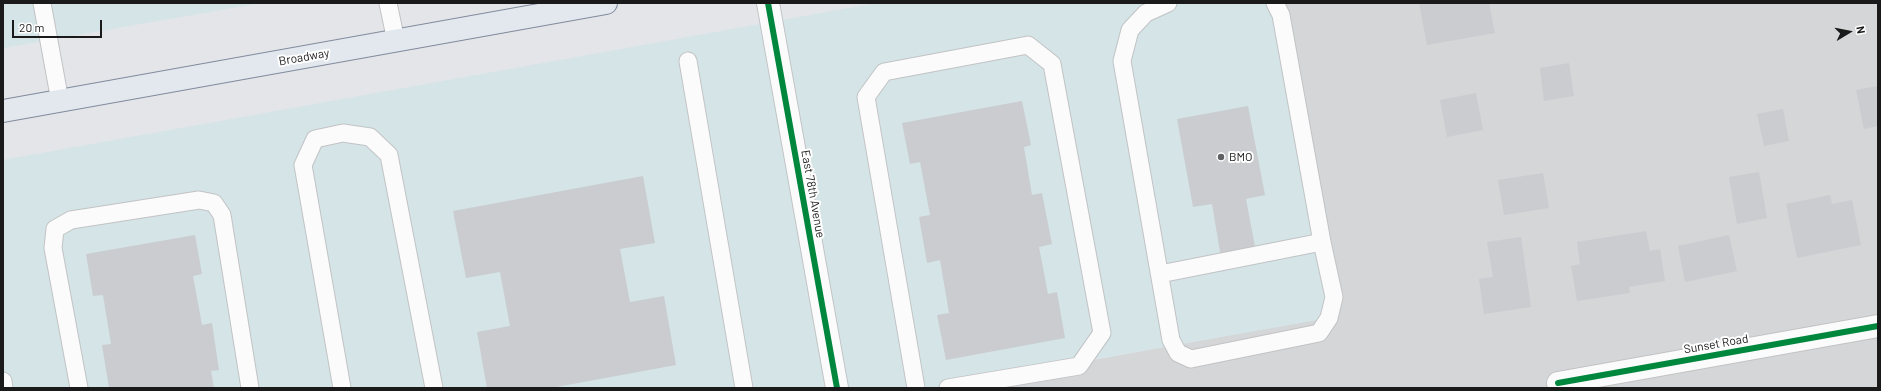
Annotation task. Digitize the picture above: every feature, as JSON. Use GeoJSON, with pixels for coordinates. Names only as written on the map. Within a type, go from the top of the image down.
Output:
{"type":"FeatureCollection","features":[{"type":"Feature","properties":{"kind":"main road","name":"Broadway"},"geometry":{"type":"LineString","coordinates":[[3,111],[606,3]]}},
{"type":"Feature","properties":{"kind":"street","name":"East 78th Avenue"},"geometry":{"type":"LineString","coordinates":[[768,3],[834,388]]}},
{"type":"Feature","properties":{"kind":"street","name":"Sunset Road"},"geometry":{"type":"LineString","coordinates":[[1558,383],[1878,326]]}},
{"type":"Feature","properties":{"kind":"lane"},"geometry":{"type":"LineString","coordinates":[[42,3],[60,101]]}},
{"type":"Feature","properties":{"kind":"lane"},"geometry":{"type":"LineString","coordinates":[[388,3],[396,41]]}},
{"type":"Feature","properties":{"kind":"lane"},"geometry":{"type":"LineString","coordinates":[[1168,3],[1146,13],[1130,30],[1122,61],[1171,340],[1178,353],[1191,359],[1319,333],[1329,318],[1334,297],[1322,242],[1281,15],[1275,3]]}},
{"type":"Feature","properties":{"kind":"lane"},"geometry":{"type":"LineString","coordinates":[[916,388],[866,97],[884,72],[1028,45],[1052,64],[1102,333],[1079,366],[948,388]]}},
{"type":"Feature","properties":{"kind":"lane"},"geometry":{"type":"LineString","coordinates":[[688,61],[744,388]]}},
{"type":"Feature","properties":{"kind":"lane"},"geometry":{"type":"LineString","coordinates":[[342,388],[303,165],[315,138],[343,133],[370,137],[389,155],[434,388]]}},
{"type":"Feature","properties":{"kind":"lane"},"geometry":{"type":"LineString","coordinates":[[78,388],[53,248],[55,229],[71,220],[199,200],[214,203],[222,215],[250,388]]}},
{"type":"Feature","properties":{"kind":"lane"},"geometry":{"type":"LineString","coordinates":[[1160,274],[1322,242]]}},
{"type":"Feature","properties":{"kind":"lane"},"geometry":{"type":"LineString","coordinates":[[3,381],[4,388]]}},
{"type":"Feature","properties":{"kind":"shaded area"},"geometry":{"type":"Polygon","coordinates":[[[3,3],[261,3],[3,48],[3,3]]]}},
{"type":"Feature","properties":{"kind":"shaded area"},"geometry":{"type":"Polygon","coordinates":[[[877,3],[1279,3],[1329,318],[932,388],[3,388],[3,160],[877,3]]]}},
{"type":"Feature","properties":{"kind":"shaded area"},"geometry":{"type":"Polygon","coordinates":[[[1279,3],[1878,3],[1878,388],[940,388],[1329,317],[1279,3]]]}},
{"type":"Feature","properties":{"kind":"building"},"geometry":{"type":"Polygon","coordinates":[[[1419,3],[1489,3],[1495,33],[1427,45],[1419,3]]]}},
{"type":"Feature","properties":{"kind":"building"},"geometry":{"type":"Polygon","coordinates":[[[1569,63],[1574,96],[1544,101],[1540,68],[1569,63]]]}},
{"type":"Feature","properties":{"kind":"building"},"geometry":{"type":"Polygon","coordinates":[[[1878,86],[1878,126],[1864,129],[1856,90],[1878,86]]]}},
{"type":"Feature","properties":{"kind":"building"},"geometry":{"type":"Polygon","coordinates":[[[1476,93],[1483,130],[1447,137],[1440,100],[1476,93]]]}},
{"type":"Feature","properties":{"kind":"building"},"geometry":{"type":"Polygon","coordinates":[[[1022,101],[1031,145],[1024,147],[1032,195],[1042,193],[1052,244],[1039,247],[1048,294],[1057,292],[1065,338],[946,360],[937,315],[949,313],[940,260],[927,263],[919,217],[930,215],[920,162],[910,164],[902,123],[1022,101]]]}},
{"type":"Feature","properties":{"kind":"building","name":"BMO"},"geometry":{"type":"Polygon","coordinates":[[[1248,106],[1265,195],[1246,199],[1256,252],[1221,258],[1212,204],[1193,207],[1177,119],[1248,106]]]}},
{"type":"Feature","properties":{"kind":"building"},"geometry":{"type":"Polygon","coordinates":[[[1783,109],[1789,141],[1764,146],[1757,114],[1783,109]]]}},
{"type":"Feature","properties":{"kind":"building"},"geometry":{"type":"Polygon","coordinates":[[[1759,172],[1767,218],[1737,224],[1729,177],[1759,172]]]}},
{"type":"Feature","properties":{"kind":"building"},"geometry":{"type":"Polygon","coordinates":[[[1543,173],[1549,208],[1504,215],[1498,180],[1543,173]]]}},
{"type":"Feature","properties":{"kind":"building"},"geometry":{"type":"Polygon","coordinates":[[[643,176],[655,243],[620,249],[630,302],[664,296],[676,365],[551,388],[487,388],[477,332],[510,326],[500,272],[466,278],[453,211],[643,176]]]}},
{"type":"Feature","properties":{"kind":"building"},"geometry":{"type":"Polygon","coordinates":[[[1830,195],[1832,204],[1852,200],[1861,245],[1797,258],[1786,204],[1830,195]]]}},
{"type":"Feature","properties":{"kind":"building"},"geometry":{"type":"Polygon","coordinates":[[[1646,231],[1650,251],[1660,249],[1665,281],[1629,287],[1630,293],[1577,301],[1571,266],[1580,264],[1577,242],[1646,231]]]}},
{"type":"Feature","properties":{"kind":"building"},"geometry":{"type":"Polygon","coordinates":[[[195,235],[202,274],[193,276],[202,325],[212,323],[219,370],[211,371],[214,388],[109,388],[102,345],[111,344],[103,295],[93,296],[86,254],[195,235]]]}},
{"type":"Feature","properties":{"kind":"building"},"geometry":{"type":"Polygon","coordinates":[[[1729,235],[1737,271],[1685,282],[1678,246],[1729,235]]]}},
{"type":"Feature","properties":{"kind":"building"},"geometry":{"type":"Polygon","coordinates":[[[1521,237],[1531,307],[1484,314],[1479,279],[1493,277],[1487,242],[1521,237]]]}},
{"type":"Feature","properties":{"kind":"cycle path"},"geometry":{"type":"LineString","coordinates":[[768,3],[837,388]]}},
{"type":"Feature","properties":{"kind":"cycle path"},"geometry":{"type":"LineString","coordinates":[[1558,383],[1878,326]]}},
{"type":"Feature","properties":{"kind":"place","name":"BMO"},"geometry":{"type":"Point","coordinates":[1221,157]}}]}
